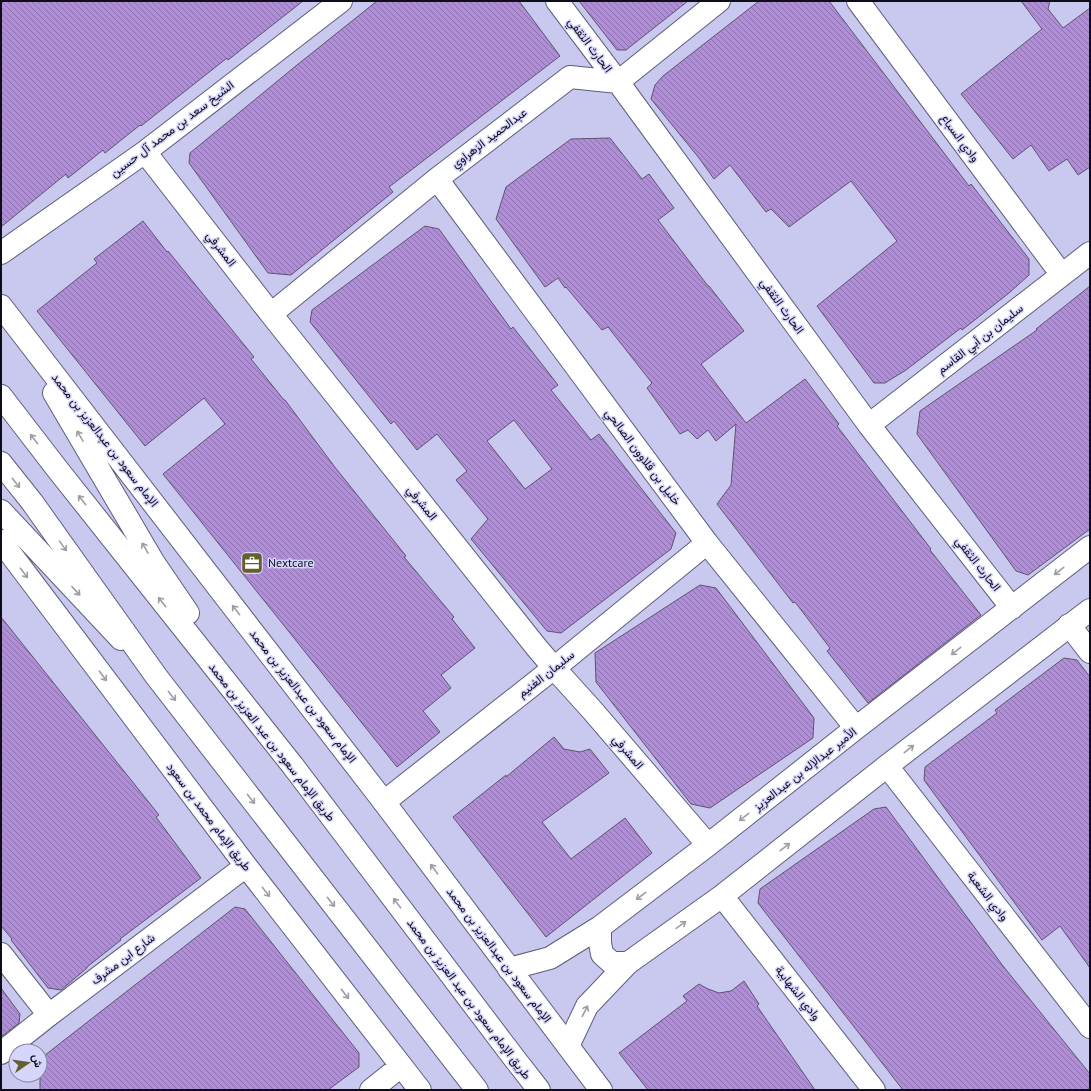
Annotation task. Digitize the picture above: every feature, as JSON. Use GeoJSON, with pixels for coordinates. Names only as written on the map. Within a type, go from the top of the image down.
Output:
{"type":"FeatureCollection","features":[{"type":"Feature","properties":{"kind":"street","name":"الشيخ سعد بن محمد آل حسين"},"geometry":{"type":"LineString","coordinates":[[1,254],[145,152],[341,1]]}},
{"type":"Feature","properties":{"kind":"street","name":"الحارث الثقفي"},"geometry":{"type":"LineString","coordinates":[[557,1],[870,425],[1012,608]]}},
{"type":"Feature","properties":{"kind":"street"},"geometry":{"type":"LineString","coordinates":[[618,82],[719,1]]}},
{"type":"Feature","properties":{"kind":"street","name":"وادي السباع"},"geometry":{"type":"LineString","coordinates":[[858,1],[1062,275]]}},
{"type":"Feature","properties":{"kind":"street","name":"عبدالحميد الزهراوي"},"geometry":{"type":"LineString","coordinates":[[271,314],[437,179],[570,77],[618,82]]}},
{"type":"Feature","properties":{"kind":"street","name":"المشرفي"},"geometry":{"type":"LineString","coordinates":[[145,152],[271,314],[554,668],[708,845]]}},
{"type":"Feature","properties":{"kind":"street","name":"خليل بن قلاوون الصالحي"},"geometry":{"type":"LineString","coordinates":[[437,179],[707,544],[856,728]]}},
{"type":"Feature","properties":{"kind":"street","name":"سليمان بن أبي القاسم"},"geometry":{"type":"LineString","coordinates":[[870,425],[1090,253]]}},
{"type":"Feature","properties":{"kind":"street"},"geometry":{"type":"LineString","coordinates":[[4,308],[154,563],[293,766]]}},
{"type":"Feature","properties":{"kind":"street","name":"الإمام سعود بن عبدالعزيز بن محمد"},"geometry":{"type":"LineString","coordinates":[[4,308],[384,802],[601,1090]]}},
{"type":"Feature","properties":{"kind":"street","name":"طريق الإمام سعود بن عبد العزيز بن محمد"},"geometry":{"type":"LineString","coordinates":[[1,396],[293,766],[539,1090]]}},
{"type":"Feature","properties":{"kind":"street"},"geometry":{"type":"LineString","coordinates":[[1,463],[32,502],[156,676],[478,1090]]}},
{"type":"Feature","properties":{"kind":"street"},"geometry":{"type":"LineString","coordinates":[[1,511],[156,676]]}},
{"type":"Feature","properties":{"kind":"street","name":"طريق الإمام محمد بن سعود"},"geometry":{"type":"LineString","coordinates":[[1,542],[246,866],[420,1090]]}},
{"type":"Feature","properties":{"kind":"street","name":"سليمان الغنيم"},"geometry":{"type":"LineString","coordinates":[[384,802],[554,668],[707,544]]}},
{"type":"Feature","properties":{"kind":"street","name":"الأمير عبدالإله بن عبدالعزيز"},"geometry":{"type":"LineString","coordinates":[[509,969],[550,958],[600,927],[708,845],[856,728],[1090,547]]}},
{"type":"Feature","properties":{"kind":"street"},"geometry":{"type":"LineString","coordinates":[[568,1046],[587,1006],[628,963],[722,896],[887,766],[1090,610]]}},
{"type":"Feature","properties":{"kind":"street"},"geometry":{"type":"LineString","coordinates":[[1069,625],[1090,652]]}},
{"type":"Feature","properties":{"kind":"street","name":"وادي الشعبة"},"geometry":{"type":"LineString","coordinates":[[887,766],[1090,1027]]}},
{"type":"Feature","properties":{"kind":"street","name":"شارع ابن مشرف"},"geometry":{"type":"LineString","coordinates":[[1,1053],[246,866]]}},
{"type":"Feature","properties":{"kind":"street","name":"وادي الشهابية"},"geometry":{"type":"LineString","coordinates":[[722,896],[874,1090]]}},
{"type":"Feature","properties":{"kind":"street"},"geometry":{"type":"LineString","coordinates":[[600,927],[602,954],[612,963],[628,963]]}},
{"type":"Feature","properties":{"kind":"street"},"geometry":{"type":"LineString","coordinates":[[1,954],[49,1015]]}},
{"type":"Feature","properties":{"kind":"street"},"geometry":{"type":"LineString","coordinates":[[514,1058],[552,1090]]}},
{"type":"Feature","properties":{"kind":"street"},"geometry":{"type":"LineString","coordinates":[[371,1090],[401,1066]]}},
{"type":"Feature","properties":{"kind":"building"},"geometry":{"type":"Polygon","coordinates":[[[1,1],[303,1],[105,153],[103,150],[68,178],[66,174],[1,227],[1,1]]]}},
{"type":"Feature","properties":{"kind":"building"},"geometry":{"type":"Polygon","coordinates":[[[377,1],[519,1],[560,56],[389,187],[393,192],[291,275],[268,273],[189,163],[190,153],[377,1]]]}},
{"type":"Feature","properties":{"kind":"building"},"geometry":{"type":"Polygon","coordinates":[[[579,1],[688,1],[626,50],[617,50],[579,1]]]}},
{"type":"Feature","properties":{"kind":"building"},"geometry":{"type":"Polygon","coordinates":[[[759,1],[829,1],[969,186],[971,184],[1029,259],[1029,275],[1009,293],[962,330],[961,328],[906,370],[885,383],[874,383],[817,306],[897,241],[851,181],[789,227],[771,209],[766,212],[730,165],[714,179],[699,158],[651,99],[655,85],[663,76],[759,1]]]}},
{"type":"Feature","properties":{"kind":"building"},"geometry":{"type":"Polygon","coordinates":[[[1021,1],[1050,1],[1048,9],[1063,28],[1090,8],[1090,167],[1078,175],[1067,159],[1049,171],[1031,145],[1013,159],[961,94],[1042,29],[1021,1]]]}},
{"type":"Feature","properties":{"kind":"building"},"geometry":{"type":"Polygon","coordinates":[[[610,138],[642,179],[649,174],[674,208],[658,220],[744,331],[701,364],[746,423],[805,379],[839,424],[837,426],[981,615],[868,703],[827,651],[830,648],[795,602],[793,603],[717,504],[731,485],[736,424],[716,441],[708,430],[697,439],[688,430],[680,434],[647,388],[652,383],[608,327],[602,330],[558,278],[545,287],[496,219],[506,187],[571,139],[610,138]]]}},
{"type":"Feature","properties":{"kind":"building"},"geometry":{"type":"Polygon","coordinates":[[[143,221],[254,357],[251,359],[285,400],[334,466],[406,556],[404,557],[454,617],[452,619],[475,648],[441,675],[451,688],[423,711],[440,732],[397,767],[163,474],[225,424],[204,398],[145,446],[37,311],[97,263],[94,259],[143,221]]]}},
{"type":"Feature","properties":{"kind":"building"},"geometry":{"type":"Polygon","coordinates":[[[425,226],[439,229],[511,329],[513,327],[558,385],[551,390],[591,440],[599,434],[676,533],[671,549],[561,633],[547,631],[471,539],[488,519],[456,480],[467,471],[437,434],[417,450],[394,421],[391,424],[310,322],[312,310],[425,226]],[[514,420],[487,441],[525,489],[552,469],[514,420]]]}},
{"type":"Feature","properties":{"kind":"building"},"geometry":{"type":"Polygon","coordinates":[[[1090,286],[1090,529],[1028,575],[1016,571],[917,434],[920,411],[1037,330],[1036,329],[1090,286]]]}},
{"type":"Feature","properties":{"kind":"building"},"geometry":{"type":"Polygon","coordinates":[[[700,585],[716,588],[814,718],[813,738],[710,808],[691,804],[596,682],[595,653],[700,585]]]}},
{"type":"Feature","properties":{"kind":"building"},"geometry":{"type":"Polygon","coordinates":[[[1,617],[159,815],[156,817],[201,878],[120,939],[121,940],[61,990],[48,988],[1,926],[1,617]]]}},
{"type":"Feature","properties":{"kind":"building"},"geometry":{"type":"Polygon","coordinates":[[[1064,658],[1077,660],[1090,677],[1090,968],[1060,926],[1042,940],[924,780],[925,767],[997,713],[995,710],[1064,658]]]}},
{"type":"Feature","properties":{"kind":"building"},"geometry":{"type":"Polygon","coordinates":[[[554,737],[564,749],[580,752],[590,749],[609,773],[542,822],[571,859],[625,818],[652,853],[546,937],[453,817],[506,775],[506,777],[554,737]]]}},
{"type":"Feature","properties":{"kind":"building"},"geometry":{"type":"Polygon","coordinates":[[[886,807],[1003,966],[1090,1074],[1090,1090],[903,1090],[758,903],[760,889],[874,809],[886,807]]]}},
{"type":"Feature","properties":{"kind":"building"},"geometry":{"type":"Polygon","coordinates":[[[235,907],[245,909],[359,1053],[359,1067],[328,1090],[40,1090],[40,1083],[48,1083],[48,1053],[235,907]]]}},
{"type":"Feature","properties":{"kind":"building"},"geometry":{"type":"Polygon","coordinates":[[[744,981],[759,1004],[757,1006],[815,1090],[648,1090],[619,1053],[687,1001],[683,996],[699,984],[719,993],[731,991],[744,981]]]}},
{"type":"Feature","properties":{"kind":"building"},"geometry":{"type":"Polygon","coordinates":[[[1,988],[20,1014],[19,1023],[1,1037],[1,988]]]}},
{"type":"Feature","properties":{"kind":"place","name":"Nextcare"},"geometry":{"type":"Point","coordinates":[252,563]}}]}
